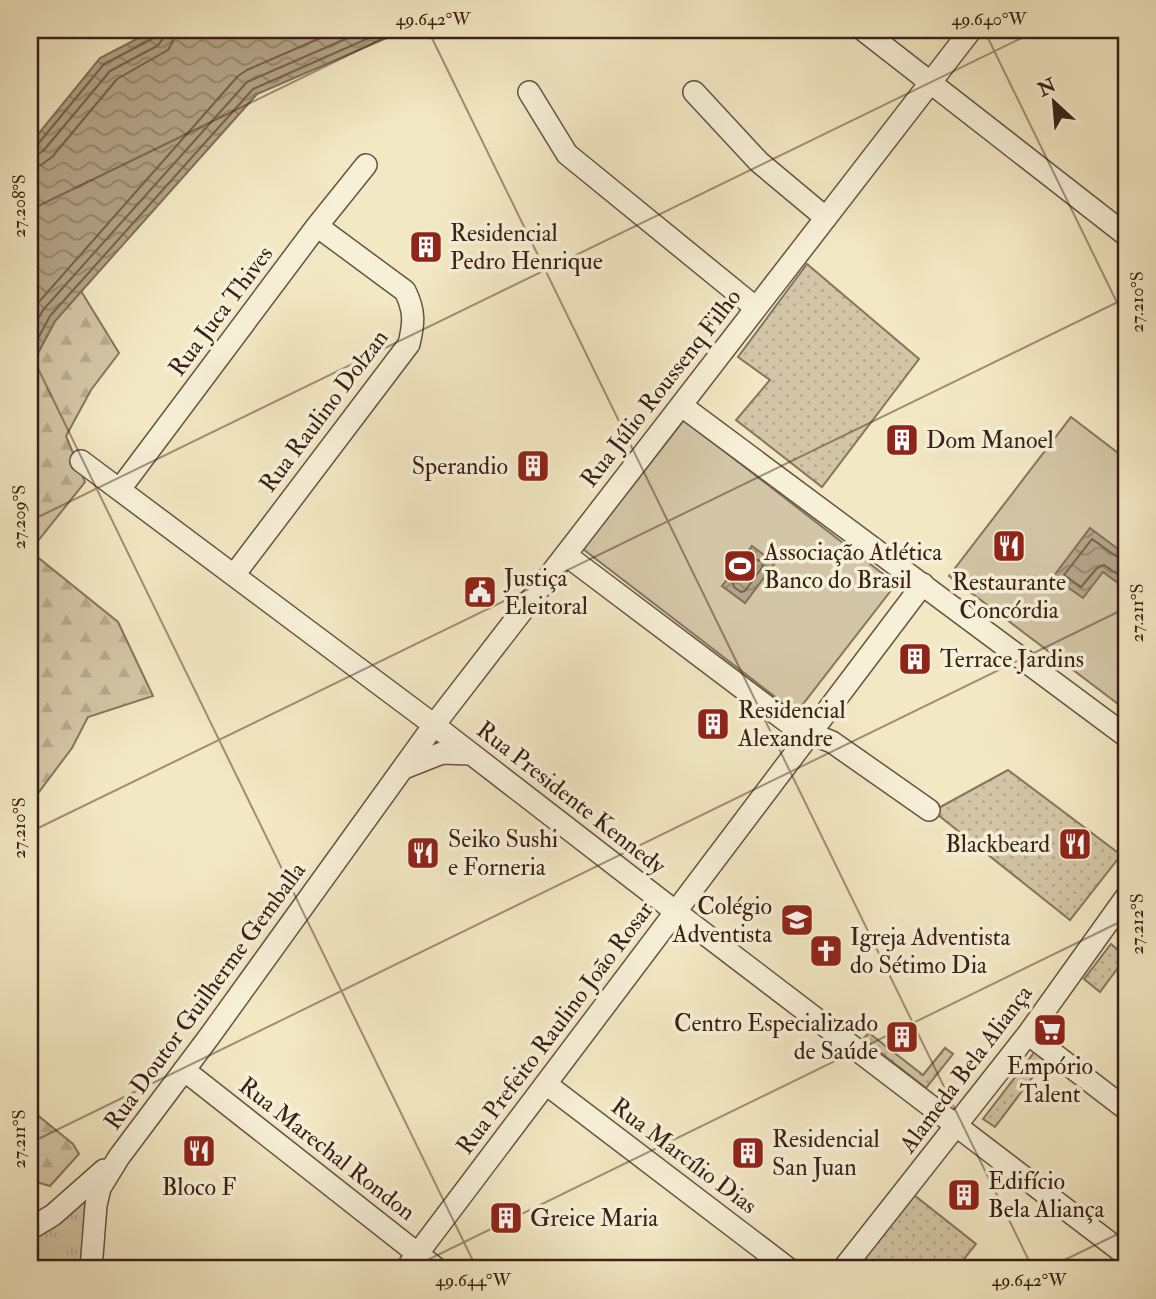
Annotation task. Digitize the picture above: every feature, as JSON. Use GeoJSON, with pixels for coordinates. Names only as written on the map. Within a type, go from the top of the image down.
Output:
{"type":"FeatureCollection","features":[{"type":"Feature","properties":{"kind":"street"},"geometry":{"type":"LineString","coordinates":[[863,30],[1126,236]]}},
{"type":"Feature","properties":{"kind":"street","name":"Rua Júlio Roussenq Filho"},"geometry":{"type":"LineString","coordinates":[[434,725],[971,30]]}},
{"type":"Feature","properties":{"kind":"street"},"geometry":{"type":"LineString","coordinates":[[529,92],[567,154],[756,308]]}},
{"type":"Feature","properties":{"kind":"street"},"geometry":{"type":"LineString","coordinates":[[694,92],[759,162],[826,218]]}},
{"type":"Feature","properties":{"kind":"street","name":"Rua Juca Thives"},"geometry":{"type":"LineString","coordinates":[[120,489],[317,226],[366,165]]}},
{"type":"Feature","properties":{"kind":"street","name":"Rua Raulino Dolzan"},"geometry":{"type":"LineString","coordinates":[[234,575],[409,344],[414,320],[412,305],[405,291],[317,226]]}},
{"type":"Feature","properties":{"kind":"street"},"geometry":{"type":"LineString","coordinates":[[682,406],[1126,736]]}},
{"type":"Feature","properties":{"kind":"street","name":"Rua Presidente Kennedy"},"geometry":{"type":"LineString","coordinates":[[81,461],[434,725],[1126,1255]]}},
{"type":"Feature","properties":{"kind":"street"},"geometry":{"type":"LineString","coordinates":[[566,555],[794,727],[832,742],[929,810]]}},
{"type":"Feature","properties":{"kind":"street","name":"Rua Prefeito Raulino João Rosar"},"geometry":{"type":"LineString","coordinates":[[412,1262],[923,584]]}},
{"type":"Feature","properties":{"kind":"street","name":"Rua Doutor Guilherme Gemballa"},"geometry":{"type":"LineString","coordinates":[[91,1269],[100,1188],[119,1157],[434,725]]}},
{"type":"Feature","properties":{"kind":"street"},"geometry":{"type":"LineString","coordinates":[[402,769],[442,753],[471,754]]}},
{"type":"Feature","properties":{"kind":"street","name":"Alameda Bela Aliança"},"geometry":{"type":"LineString","coordinates":[[843,1269],[1028,1034],[1126,897]]}},
{"type":"Feature","properties":{"kind":"street"},"geometry":{"type":"LineString","coordinates":[[1028,1034],[1126,1109]]}},
{"type":"Feature","properties":{"kind":"street","name":"Rua Marechal Rondon"},"geometry":{"type":"LineString","coordinates":[[184,1070],[412,1262],[437,1269]]}},
{"type":"Feature","properties":{"kind":"street","name":"Rua Marcílio Dias"},"geometry":{"type":"LineString","coordinates":[[546,1084],[789,1269]]}},
{"type":"Feature","properties":{"kind":"street"},"geometry":{"type":"LineString","coordinates":[[30,1229],[53,1215],[119,1157]]}},
{"type":"Feature","properties":{"kind":"green space"},"geometry":{"type":"Polygon","coordinates":[[[807,264],[919,359],[822,487],[736,420],[770,380],[738,357],[807,264]]]}},
{"type":"Feature","properties":{"kind":"green space"},"geometry":{"type":"Polygon","coordinates":[[[81,291],[119,353],[91,390],[66,436],[85,482],[30,551],[30,368],[55,321],[81,291]]]}},
{"type":"Feature","properties":{"kind":"green space"},"geometry":{"type":"Polygon","coordinates":[[[1071,417],[1126,459],[1126,710],[949,576],[1071,417]]]}},
{"type":"Feature","properties":{"kind":"green space","name":"Associação Atlética Banco do Brasil"},"geometry":{"type":"Polygon","coordinates":[[[684,420],[896,584],[796,713],[583,549],[684,420]]]}},
{"type":"Feature","properties":{"kind":"green space"},"geometry":{"type":"Polygon","coordinates":[[[30,551],[118,622],[153,696],[88,717],[72,748],[30,804],[30,551]]]}},
{"type":"Feature","properties":{"kind":"green space"},"geometry":{"type":"Polygon","coordinates":[[[1008,770],[1121,855],[1070,920],[933,811],[1008,770]]]}},
{"type":"Feature","properties":{"kind":"green space"},"geometry":{"type":"Polygon","coordinates":[[[1111,944],[1126,957],[1100,992],[1084,979],[1111,944]]]}},
{"type":"Feature","properties":{"kind":"green space"},"geometry":{"type":"Polygon","coordinates":[[[869,1033],[923,1075],[945,1048],[953,1054],[926,1088],[863,1039],[869,1033]]]}},
{"type":"Feature","properties":{"kind":"green space"},"geometry":{"type":"Polygon","coordinates":[[[1036,1050],[1047,1058],[995,1127],[983,1119],[1036,1050]]]}},
{"type":"Feature","properties":{"kind":"green space"},"geometry":{"type":"Polygon","coordinates":[[[30,1109],[73,1144],[79,1154],[50,1186],[30,1180],[30,1109]]]}},
{"type":"Feature","properties":{"kind":"green space"},"geometry":{"type":"Polygon","coordinates":[[[99,1179],[83,1269],[30,1269],[30,1238],[99,1179]]]}},
{"type":"Feature","properties":{"kind":"green space"},"geometry":{"type":"Polygon","coordinates":[[[909,1191],[976,1244],[956,1269],[864,1269],[854,1261],[909,1191]]]}},
{"type":"Feature","properties":{"kind":"water"},"geometry":{"type":"Polygon","coordinates":[[[154,30],[405,30],[257,94],[55,321],[30,368],[30,144],[100,58],[154,30]]]}},
{"type":"Feature","properties":{"kind":"water"},"geometry":{"type":"Polygon","coordinates":[[[1090,528],[1126,555],[1126,589],[1103,572],[1083,598],[1053,577],[1090,528]]]}},
{"type":"Feature","properties":{"kind":"water"},"geometry":{"type":"Polygon","coordinates":[[[752,546],[775,563],[745,603],[722,586],[752,546]]]}},
{"type":"Feature","properties":{"kind":"place","name":"Residencial Pedro Henrique"},"geometry":{"type":"Point","coordinates":[426,247]}},
{"type":"Feature","properties":{"kind":"place","name":"Dom Manoel"},"geometry":{"type":"Point","coordinates":[902,440]}},
{"type":"Feature","properties":{"kind":"place","name":"Sperandio"},"geometry":{"type":"Point","coordinates":[533,466]}},
{"type":"Feature","properties":{"kind":"place","name":"Restaurante Concórdia"},"geometry":{"type":"Point","coordinates":[1009,546]}},
{"type":"Feature","properties":{"kind":"place","name":"Associação Atlética Banco do Brasil"},"geometry":{"type":"Point","coordinates":[740,566]}},
{"type":"Feature","properties":{"kind":"place","name":"Justiça Eleitoral"},"geometry":{"type":"Point","coordinates":[480,592]}},
{"type":"Feature","properties":{"kind":"place","name":"Terrace Jardins"},"geometry":{"type":"Point","coordinates":[915,659]}},
{"type":"Feature","properties":{"kind":"place","name":"Residencial Alexandre"},"geometry":{"type":"Point","coordinates":[713,724]}},
{"type":"Feature","properties":{"kind":"place","name":"Blackbeard"},"geometry":{"type":"Point","coordinates":[1075,844]}},
{"type":"Feature","properties":{"kind":"place","name":"Seiko Sushi e Forneria"},"geometry":{"type":"Point","coordinates":[423,853]}},
{"type":"Feature","properties":{"kind":"place","name":"Colégio Adventista"},"geometry":{"type":"Point","coordinates":[797,920]}},
{"type":"Feature","properties":{"kind":"place","name":"Igreja Adventista do Sétimo Dia"},"geometry":{"type":"Point","coordinates":[826,951]}},
{"type":"Feature","properties":{"kind":"place","name":"Empório Talent"},"geometry":{"type":"Point","coordinates":[1050,1030]}},
{"type":"Feature","properties":{"kind":"place","name":"Centro Especializado de Saúde"},"geometry":{"type":"Point","coordinates":[902,1037]}},
{"type":"Feature","properties":{"kind":"place","name":"Bloco F"},"geometry":{"type":"Point","coordinates":[199,1151]}},
{"type":"Feature","properties":{"kind":"place","name":"Residencial San Juan"},"geometry":{"type":"Point","coordinates":[748,1153]}},
{"type":"Feature","properties":{"kind":"place","name":"Edifício Bela Aliança"},"geometry":{"type":"Point","coordinates":[964,1195]}},
{"type":"Feature","properties":{"kind":"place","name":"Greice Maria"},"geometry":{"type":"Point","coordinates":[506,1218]}}]}
